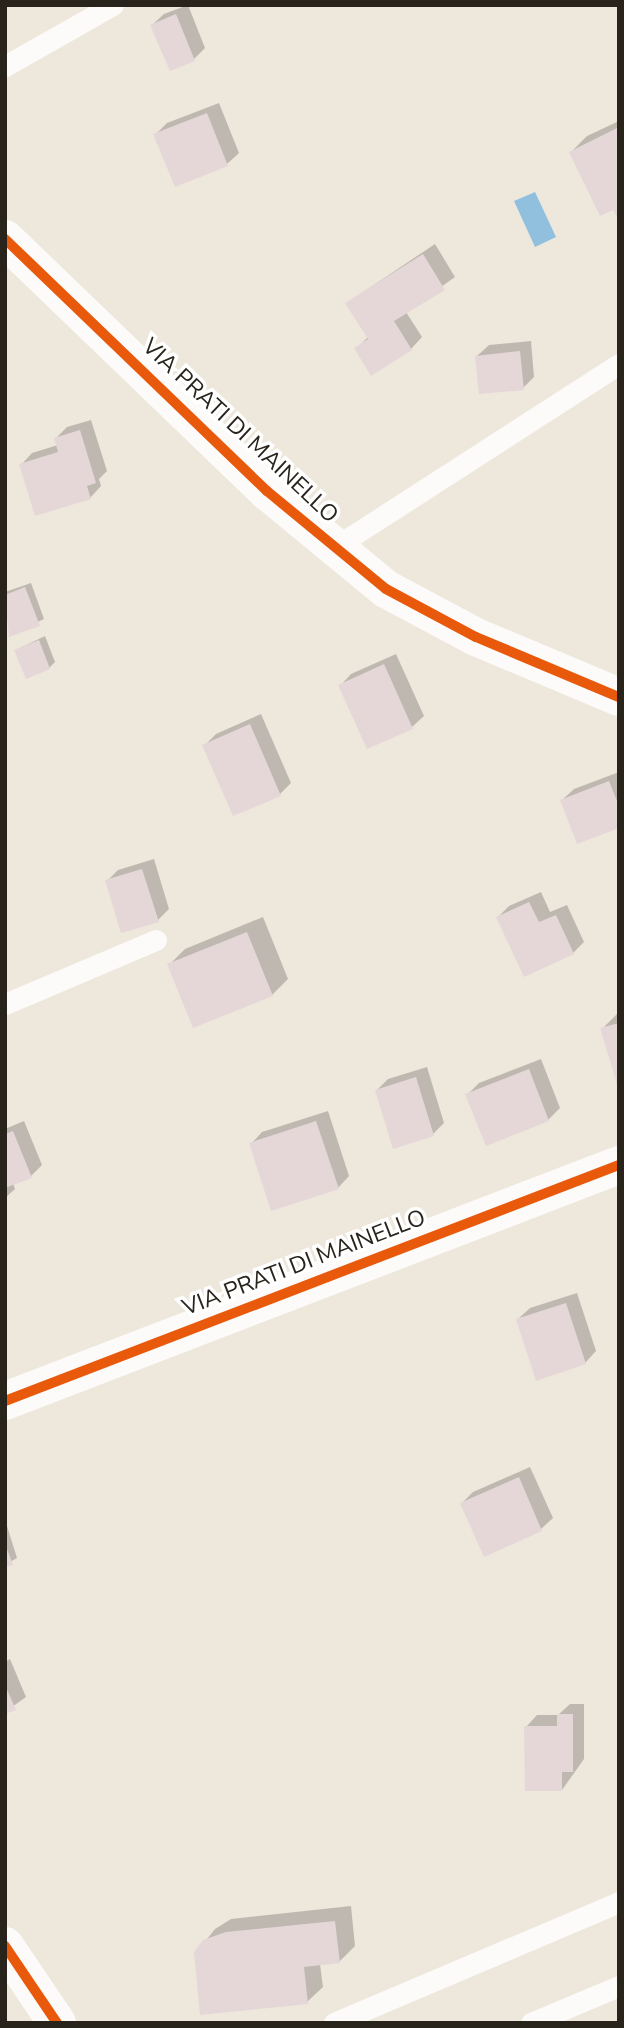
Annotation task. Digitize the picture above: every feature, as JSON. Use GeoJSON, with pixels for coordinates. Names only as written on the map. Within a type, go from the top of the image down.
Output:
{"type":"FeatureCollection","features":[{"type":"Feature","properties":{"kind":"street","name":"VIA PRATI DI MAINELLO"},"geometry":{"type":"LineString","coordinates":[[5,239],[267,491],[386,589],[476,637],[619,697]]}},
{"type":"Feature","properties":{"kind":"street","name":"VIA PRATI DI MAINELLO"},"geometry":{"type":"LineString","coordinates":[[5,1401],[619,1165]]}},
{"type":"Feature","properties":{"kind":"street"},"geometry":{"type":"LineString","coordinates":[[5,1946],[57,2023]]}},
{"type":"Feature","properties":{"kind":"lane"},"geometry":{"type":"LineString","coordinates":[[5,66],[113,5]]}},
{"type":"Feature","properties":{"kind":"lane"},"geometry":{"type":"LineString","coordinates":[[335,547],[619,364]]}},
{"type":"Feature","properties":{"kind":"lane"},"geometry":{"type":"LineString","coordinates":[[5,1004],[156,940]]}},
{"type":"Feature","properties":{"kind":"lane"},"geometry":{"type":"LineString","coordinates":[[334,2023],[619,1902]]}},
{"type":"Feature","properties":{"kind":"lane"},"geometry":{"type":"LineString","coordinates":[[531,2023],[619,1986]]}},
{"type":"Feature","properties":{"kind":"water"},"geometry":{"type":"Polygon","coordinates":[[[535,192],[556,237],[535,247],[514,201],[535,192]]]}},
{"type":"Feature","properties":{"kind":"building"},"geometry":{"type":"Polygon","coordinates":[[[176,14],[195,61],[170,71],[150,25],[176,14]]]}},
{"type":"Feature","properties":{"kind":"building"},"geometry":{"type":"Polygon","coordinates":[[[207,113],[228,166],[175,187],[153,134],[207,113]]]}},
{"type":"Feature","properties":{"kind":"building"},"geometry":{"type":"Polygon","coordinates":[[[619,127],[619,221],[613,210],[600,216],[569,152],[619,127]]]}},
{"type":"Feature","properties":{"kind":"building"},"geometry":{"type":"Polygon","coordinates":[[[423,254],[445,290],[394,321],[412,350],[371,376],[354,348],[368,339],[345,303],[423,254]]]}},
{"type":"Feature","properties":{"kind":"building"},"geometry":{"type":"Polygon","coordinates":[[[520,351],[524,390],[479,394],[475,356],[520,351]]]}},
{"type":"Feature","properties":{"kind":"building"},"geometry":{"type":"Polygon","coordinates":[[[80,430],[96,483],[87,486],[91,499],[35,516],[19,464],[58,452],[54,438],[80,430]]]}},
{"type":"Feature","properties":{"kind":"building"},"geometry":{"type":"Polygon","coordinates":[[[25,587],[40,626],[9,637],[5,595],[25,587]]]}},
{"type":"Feature","properties":{"kind":"building"},"geometry":{"type":"Polygon","coordinates":[[[39,640],[50,669],[26,679],[14,650],[39,640]]]}},
{"type":"Feature","properties":{"kind":"building"},"geometry":{"type":"Polygon","coordinates":[[[384,664],[413,729],[367,749],[338,685],[384,664]]]}},
{"type":"Feature","properties":{"kind":"building"},"geometry":{"type":"Polygon","coordinates":[[[250,724],[281,796],[233,816],[202,745],[250,724]]]}},
{"type":"Feature","properties":{"kind":"building"},"geometry":{"type":"Polygon","coordinates":[[[609,781],[619,806],[619,828],[577,844],[560,800],[609,781]]]}},
{"type":"Feature","properties":{"kind":"building"},"geometry":{"type":"Polygon","coordinates":[[[142,869],[159,922],[121,933],[105,880],[142,869]]]}},
{"type":"Feature","properties":{"kind":"building"},"geometry":{"type":"Polygon","coordinates":[[[529,902],[539,922],[556,915],[574,954],[524,977],[496,917],[529,902]]]}},
{"type":"Feature","properties":{"kind":"building"},"geometry":{"type":"Polygon","coordinates":[[[247,932],[273,996],[193,1028],[167,964],[247,932]]]}},
{"type":"Feature","properties":{"kind":"building"},"geometry":{"type":"Polygon","coordinates":[[[619,1023],[619,1087],[618,1087],[600,1028],[619,1023]]]}},
{"type":"Feature","properties":{"kind":"building"},"geometry":{"type":"Polygon","coordinates":[[[529,1069],[549,1121],[486,1146],[465,1094],[529,1069]]]}},
{"type":"Feature","properties":{"kind":"building"},"geometry":{"type":"Polygon","coordinates":[[[416,1077],[434,1136],[393,1149],[375,1090],[416,1077]]]}},
{"type":"Feature","properties":{"kind":"building"},"geometry":{"type":"Polygon","coordinates":[[[316,1121],[339,1189],[271,1211],[249,1143],[316,1121]]]}},
{"type":"Feature","properties":{"kind":"building"},"geometry":{"type":"Polygon","coordinates":[[[13,1131],[32,1178],[5,1188],[5,1134],[13,1131]]]}},
{"type":"Feature","properties":{"kind":"building"},"geometry":{"type":"Polygon","coordinates":[[[566,1303],[586,1364],[536,1381],[516,1319],[566,1303]]]}},
{"type":"Feature","properties":{"kind":"building"},"geometry":{"type":"Polygon","coordinates":[[[519,1477],[542,1531],[484,1557],[460,1503],[519,1477]]]}},
{"type":"Feature","properties":{"kind":"building"},"geometry":{"type":"Polygon","coordinates":[[[5,1544],[13,1565],[5,1567],[5,1544]]]}},
{"type":"Feature","properties":{"kind":"building"},"geometry":{"type":"Polygon","coordinates":[[[5,1685],[16,1710],[5,1714],[5,1685]]]}},
{"type":"Feature","properties":{"kind":"building"},"geometry":{"type":"Polygon","coordinates":[[[557,1714],[573,1714],[573,1772],[562,1772],[562,1791],[525,1791],[524,1726],[557,1726],[557,1714]]]}},
{"type":"Feature","properties":{"kind":"building"},"geometry":{"type":"Polygon","coordinates":[[[335,1921],[340,1963],[304,1967],[308,2004],[200,2015],[194,1952],[203,1940],[226,1932],[335,1921]]]}},
{"type":"Feature","properties":{"kind":"cycle path"},"geometry":{"type":"LineString","coordinates":[[5,239],[267,491],[386,589],[476,637],[619,697]]}},
{"type":"Feature","properties":{"kind":"cycle path"},"geometry":{"type":"LineString","coordinates":[[5,1401],[619,1165]]}},
{"type":"Feature","properties":{"kind":"cycle path"},"geometry":{"type":"LineString","coordinates":[[5,1946],[57,2023]]}}]}
